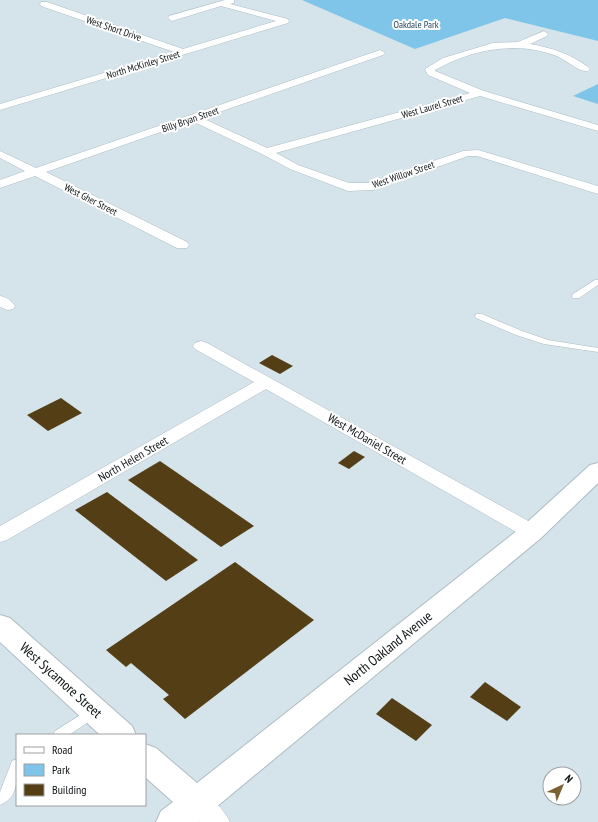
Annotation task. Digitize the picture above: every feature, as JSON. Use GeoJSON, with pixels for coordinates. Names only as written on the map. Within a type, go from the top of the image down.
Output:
{"type":"FeatureCollection","features":[{"type":"Feature","properties":{"kind":"street"},"geometry":{"type":"LineString","coordinates":[[172,18],[234,0]]}},
{"type":"Feature","properties":{"kind":"street","name":"West Short Drive"},"geometry":{"type":"LineString","coordinates":[[44,4],[184,52]]}},
{"type":"Feature","properties":{"kind":"street","name":"North McKinley Street"},"geometry":{"type":"LineString","coordinates":[[0,107],[285,21],[222,4]]}},
{"type":"Feature","properties":{"kind":"street"},"geometry":{"type":"LineString","coordinates":[[520,44],[544,34]]}},
{"type":"Feature","properties":{"kind":"street"},"geometry":{"type":"LineString","coordinates":[[585,69],[559,54],[538,47],[520,44],[493,46],[446,60],[430,69],[431,73],[480,93],[598,128]]}},
{"type":"Feature","properties":{"kind":"street","name":"Billy Bryan Street"},"geometry":{"type":"LineString","coordinates":[[0,184],[380,53]]}},
{"type":"Feature","properties":{"kind":"street","name":"West Laurel Street"},"geometry":{"type":"LineString","coordinates":[[266,152],[480,93]]}},
{"type":"Feature","properties":{"kind":"street","name":"West Willow Street"},"geometry":{"type":"LineString","coordinates":[[193,118],[266,152],[294,167],[348,187],[369,187],[442,161],[478,152],[598,190]]}},
{"type":"Feature","properties":{"kind":"street","name":"West Gher Street"},"geometry":{"type":"LineString","coordinates":[[0,154],[182,245]]}},
{"type":"Feature","properties":{"kind":"street","name":"West McDaniel Street"},"geometry":{"type":"LineString","coordinates":[[201,346],[532,532]]}},
{"type":"Feature","properties":{"kind":"street","name":"North Helen Street"},"geometry":{"type":"LineString","coordinates":[[0,536],[266,382]]}},
{"type":"Feature","properties":{"kind":"street","name":"North Oakland Avenue"},"geometry":{"type":"LineString","coordinates":[[196,816],[532,532],[595,476]]}},
{"type":"Feature","properties":{"kind":"street","name":"West Sycamore Street"},"geometry":{"type":"LineString","coordinates":[[0,625],[120,734]]}},
{"type":"Feature","properties":{"kind":"street"},"geometry":{"type":"LineString","coordinates":[[146,757],[196,816]]}},
{"type":"Feature","properties":{"kind":"lane"},"geometry":{"type":"LineString","coordinates":[[576,296],[598,282]]}},
{"type":"Feature","properties":{"kind":"lane"},"geometry":{"type":"LineString","coordinates":[[479,316],[519,334],[547,342],[598,350]]}},
{"type":"Feature","properties":{"kind":"lane"},"geometry":{"type":"LineString","coordinates":[[60,734],[94,711]]}},
{"type":"Feature","properties":{"kind":"lane"},"geometry":{"type":"LineString","coordinates":[[0,799],[6,795],[16,768]]}},
{"type":"Feature","properties":{"kind":"green space","name":"Oakdale Park"},"geometry":{"type":"Polygon","coordinates":[[[302,0],[598,0],[598,41],[505,18],[415,49],[302,0]]]}},
{"type":"Feature","properties":{"kind":"green space"},"geometry":{"type":"Polygon","coordinates":[[[598,84],[598,104],[573,96],[598,84]]]}},
{"type":"Feature","properties":{"kind":"building"},"geometry":{"type":"Polygon","coordinates":[[[272,355],[293,366],[280,374],[259,363],[272,355]]]}},
{"type":"Feature","properties":{"kind":"building"},"geometry":{"type":"Polygon","coordinates":[[[61,398],[82,413],[48,431],[27,415],[61,398]]]}},
{"type":"Feature","properties":{"kind":"building"},"geometry":{"type":"Polygon","coordinates":[[[354,451],[365,457],[349,469],[338,463],[354,451]]]}},
{"type":"Feature","properties":{"kind":"building"},"geometry":{"type":"Polygon","coordinates":[[[160,461],[254,526],[221,547],[128,480],[160,461]]]}},
{"type":"Feature","properties":{"kind":"building"},"geometry":{"type":"Polygon","coordinates":[[[107,492],[198,560],[166,581],[75,510],[107,492]]]}},
{"type":"Feature","properties":{"kind":"building"},"geometry":{"type":"Polygon","coordinates":[[[235,562],[314,620],[185,719],[163,699],[169,695],[131,663],[126,667],[106,650],[235,562]]]}},
{"type":"Feature","properties":{"kind":"building"},"geometry":{"type":"Polygon","coordinates":[[[485,682],[521,707],[507,721],[470,697],[485,682]]]}},
{"type":"Feature","properties":{"kind":"building"},"geometry":{"type":"Polygon","coordinates":[[[392,698],[432,725],[416,741],[376,714],[392,698]]]}}]}
